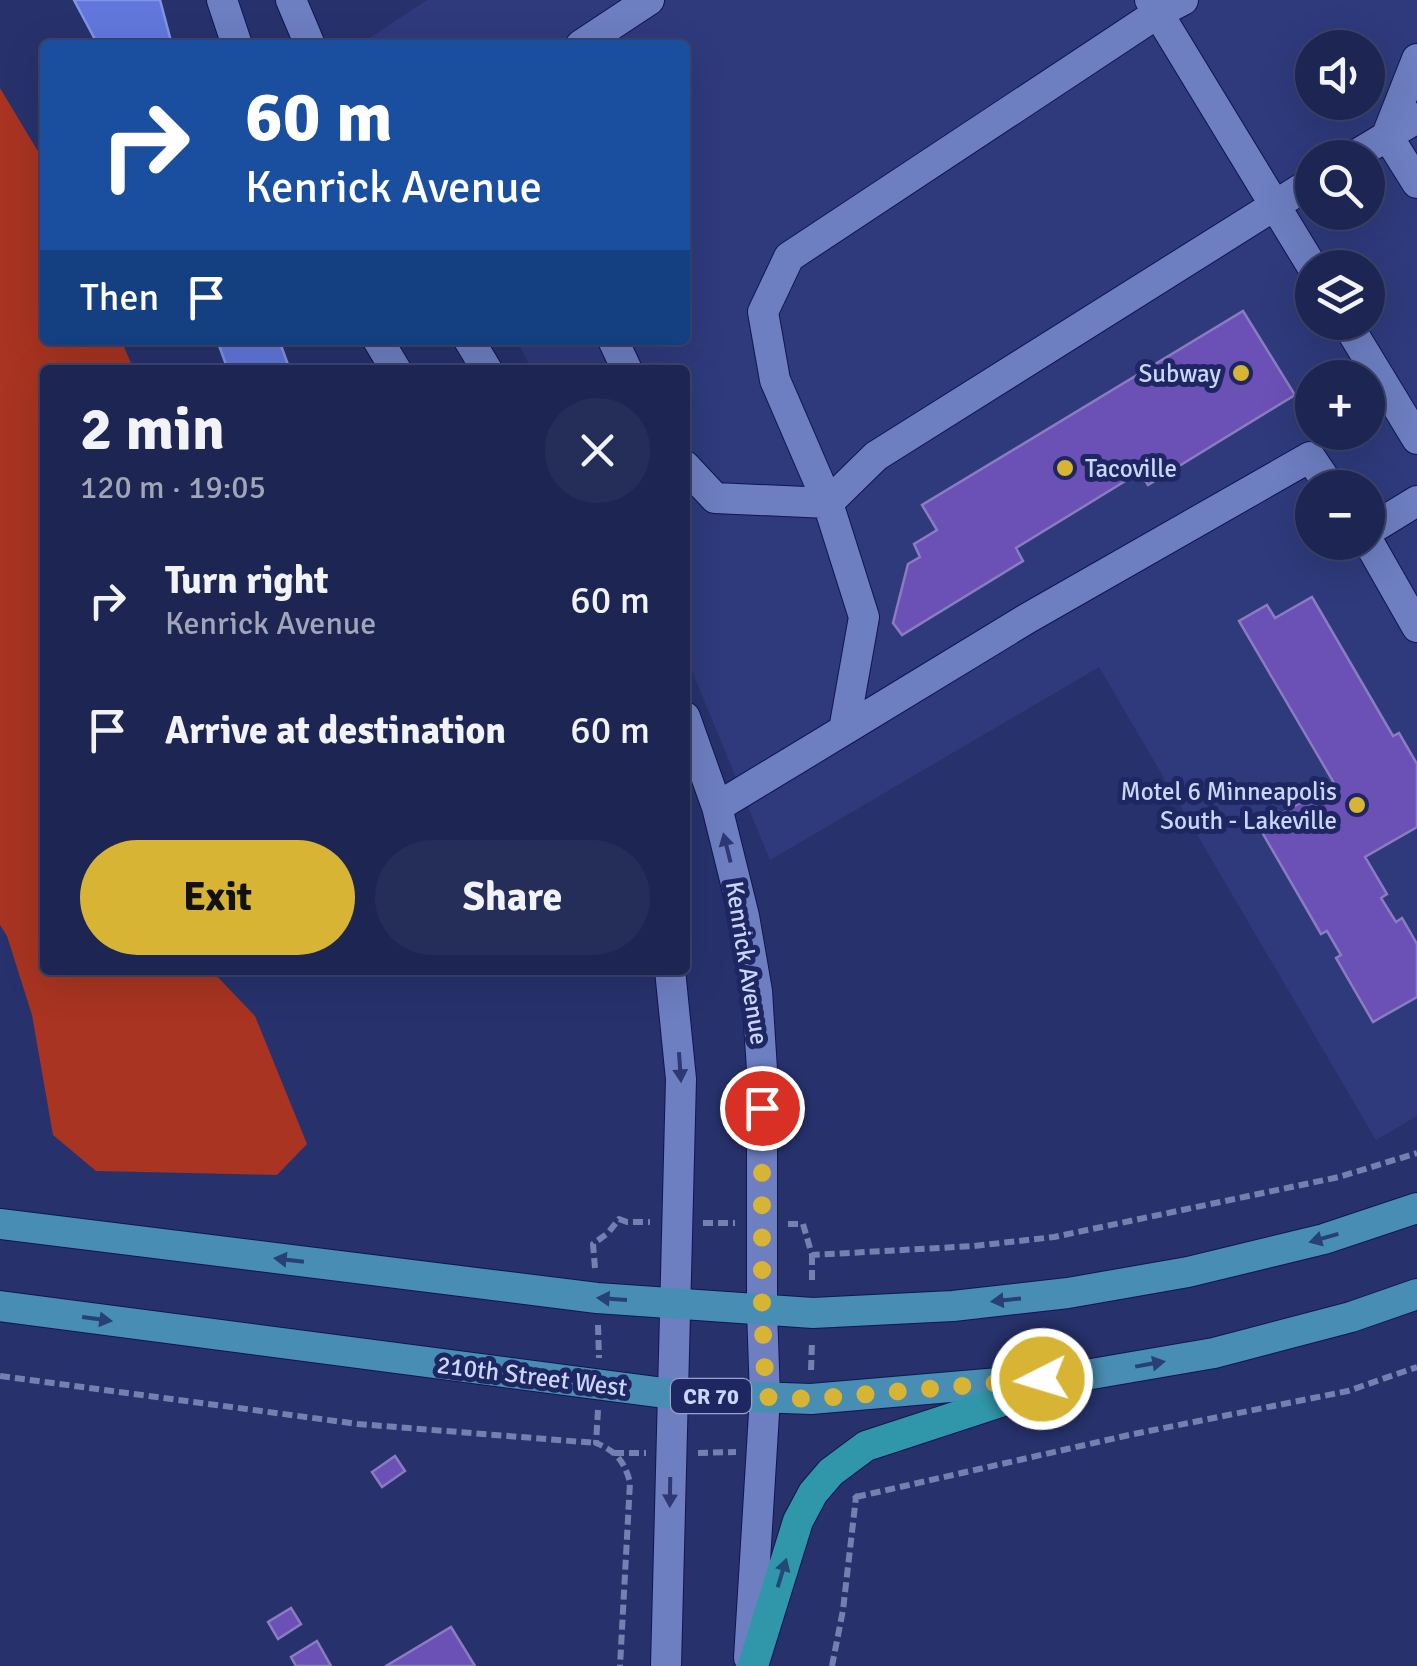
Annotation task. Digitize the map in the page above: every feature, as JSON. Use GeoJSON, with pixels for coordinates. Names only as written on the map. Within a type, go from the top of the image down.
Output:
{"type":"FeatureCollection","features":[{"type":"Feature","properties":{"kind":"highway"},"geometry":{"type":"LineString","coordinates":[[751,1666],[798,1520],[812,1492],[831,1472],[866,1446],[1080,1376]]}},
{"type":"Feature","properties":{"kind":"main road"},"geometry":{"type":"LineString","coordinates":[[0,1224],[597,1298],[813,1313],[953,1306],[1068,1293],[1188,1272],[1324,1239],[1417,1208]]}},
{"type":"Feature","properties":{"kind":"main road","name":"210th Street West"},"geometry":{"type":"LineString","coordinates":[[0,1306],[672,1394],[811,1399],[1080,1376],[1214,1353],[1351,1317],[1417,1294]]}},
{"type":"Feature","properties":{"kind":"street"},"geometry":{"type":"LineString","coordinates":[[222,0],[234,40]]}},
{"type":"Feature","properties":{"kind":"street"},"geometry":{"type":"LineString","coordinates":[[291,0],[308,40]]}},
{"type":"Feature","properties":{"kind":"street"},"geometry":{"type":"LineString","coordinates":[[589,40],[649,0]]}},
{"type":"Feature","properties":{"kind":"street"},"geometry":{"type":"LineString","coordinates":[[844,730],[864,617],[828,503],[775,380],[764,312],[789,257],[1164,4],[1301,250]]}},
{"type":"Feature","properties":{"kind":"street"},"geometry":{"type":"LineString","coordinates":[[1388,135],[1417,59]]}},
{"type":"Feature","properties":{"kind":"street"},"geometry":{"type":"LineString","coordinates":[[1380,140],[1417,118]]}},
{"type":"Feature","properties":{"kind":"street"},"geometry":{"type":"LineString","coordinates":[[1388,135],[1417,183]]}},
{"type":"Feature","properties":{"kind":"street"},"geometry":{"type":"LineString","coordinates":[[690,471],[715,498],[828,503],[876,456],[1295,192]]}},
{"type":"Feature","properties":{"kind":"street"},"geometry":{"type":"LineString","coordinates":[[1357,340],[1417,440]]}},
{"type":"Feature","properties":{"kind":"street"},"geometry":{"type":"LineString","coordinates":[[717,807],[1028,618],[1310,457],[1319,470]]}},
{"type":"Feature","properties":{"kind":"street"},"geometry":{"type":"LineString","coordinates":[[1385,520],[1417,501]]}},
{"type":"Feature","properties":{"kind":"street"},"geometry":{"type":"LineString","coordinates":[[1379,560],[1417,627]]}},
{"type":"Feature","properties":{"kind":"street","name":"Kenrick Avenue"},"geometry":{"type":"LineString","coordinates":[[690,731],[717,807],[744,916],[757,991],[762,1070],[766,1397],[751,1666]]}},
{"type":"Feature","properties":{"kind":"street"},"geometry":{"type":"LineString","coordinates":[[666,1666],[681,1080],[670,975]]}},
{"type":"Feature","properties":{"kind":"path"},"geometry":{"type":"LineString","coordinates":[[856,1497],[1129,1435],[1348,1391],[1417,1367]]}},
{"type":"Feature","properties":{"kind":"path"},"geometry":{"type":"LineString","coordinates":[[0,1376],[358,1424],[596,1443]]}},
{"type":"Feature","properties":{"kind":"path"},"geometry":{"type":"LineString","coordinates":[[614,1453],[762,1452]]}},
{"type":"Feature","properties":{"kind":"shaded area"},"geometry":{"type":"Polygon","coordinates":[[[74,0],[160,0],[171,40],[95,40],[74,0]]]}},
{"type":"Feature","properties":{"kind":"shaded area"},"geometry":{"type":"Polygon","coordinates":[[[427,0],[1417,0],[1417,1116],[1376,1140],[1099,667],[770,860],[690,666],[690,365],[529,365],[519,345],[690,345],[690,40],[367,40],[427,0]]]}},
{"type":"Feature","properties":{"kind":"shaded area"},"geometry":{"type":"Polygon","coordinates":[[[0,88],[40,155],[40,345],[123,345],[132,365],[40,365],[40,975],[216,975],[255,1016],[307,1144],[277,1175],[96,1171],[53,1135],[32,1015],[0,925],[0,88]]]}},
{"type":"Feature","properties":{"kind":"shaded area"},"geometry":{"type":"Polygon","coordinates":[[[219,345],[281,345],[288,365],[226,365],[219,345]]]}},
{"type":"Feature","properties":{"kind":"building"},"geometry":{"type":"Polygon","coordinates":[[[1243,311],[1295,395],[1148,485],[1140,472],[1016,548],[1023,561],[902,635],[893,623],[908,564],[920,557],[914,544],[937,530],[922,505],[1243,311]]]}},
{"type":"Feature","properties":{"kind":"building","name":"Motel 6 Minneapolis South - Lakeville"},"geometry":{"type":"Polygon","coordinates":[[[1312,597],[1393,736],[1399,733],[1417,764],[1417,827],[1365,857],[1387,894],[1381,898],[1396,922],[1402,918],[1417,944],[1417,997],[1373,1022],[1336,958],[1341,955],[1327,931],[1321,934],[1259,827],[1334,783],[1239,621],[1267,605],[1275,618],[1312,597]]]}},
{"type":"Feature","properties":{"kind":"building"},"geometry":{"type":"Polygon","coordinates":[[[395,1456],[405,1471],[382,1487],[372,1472],[395,1456]]]}},
{"type":"Feature","properties":{"kind":"building"},"geometry":{"type":"Polygon","coordinates":[[[291,1608],[301,1624],[278,1639],[268,1622],[291,1608]]]}},
{"type":"Feature","properties":{"kind":"building"},"geometry":{"type":"Polygon","coordinates":[[[451,1627],[475,1666],[386,1666],[451,1627]]]}},
{"type":"Feature","properties":{"kind":"building"},"geometry":{"type":"Polygon","coordinates":[[[317,1641],[331,1666],[296,1666],[291,1657],[317,1641]]]}},
{"type":"Feature","properties":{"kind":"place","name":"Subway"},"geometry":{"type":"Point","coordinates":[1241,373]}},
{"type":"Feature","properties":{"kind":"place","name":"Tacoville"},"geometry":{"type":"Point","coordinates":[1065,468]}},
{"type":"Feature","properties":{"kind":"place","name":"Motel 6 Minneapolis South - Lakeville"},"geometry":{"type":"Point","coordinates":[1357,805]}},
{"type":"Feature","properties":{"kind":"route"},"geometry":{"type":"LineString","coordinates":[[762,1108],[766,1397],[811,1399],[1042,1379]]}}]}
